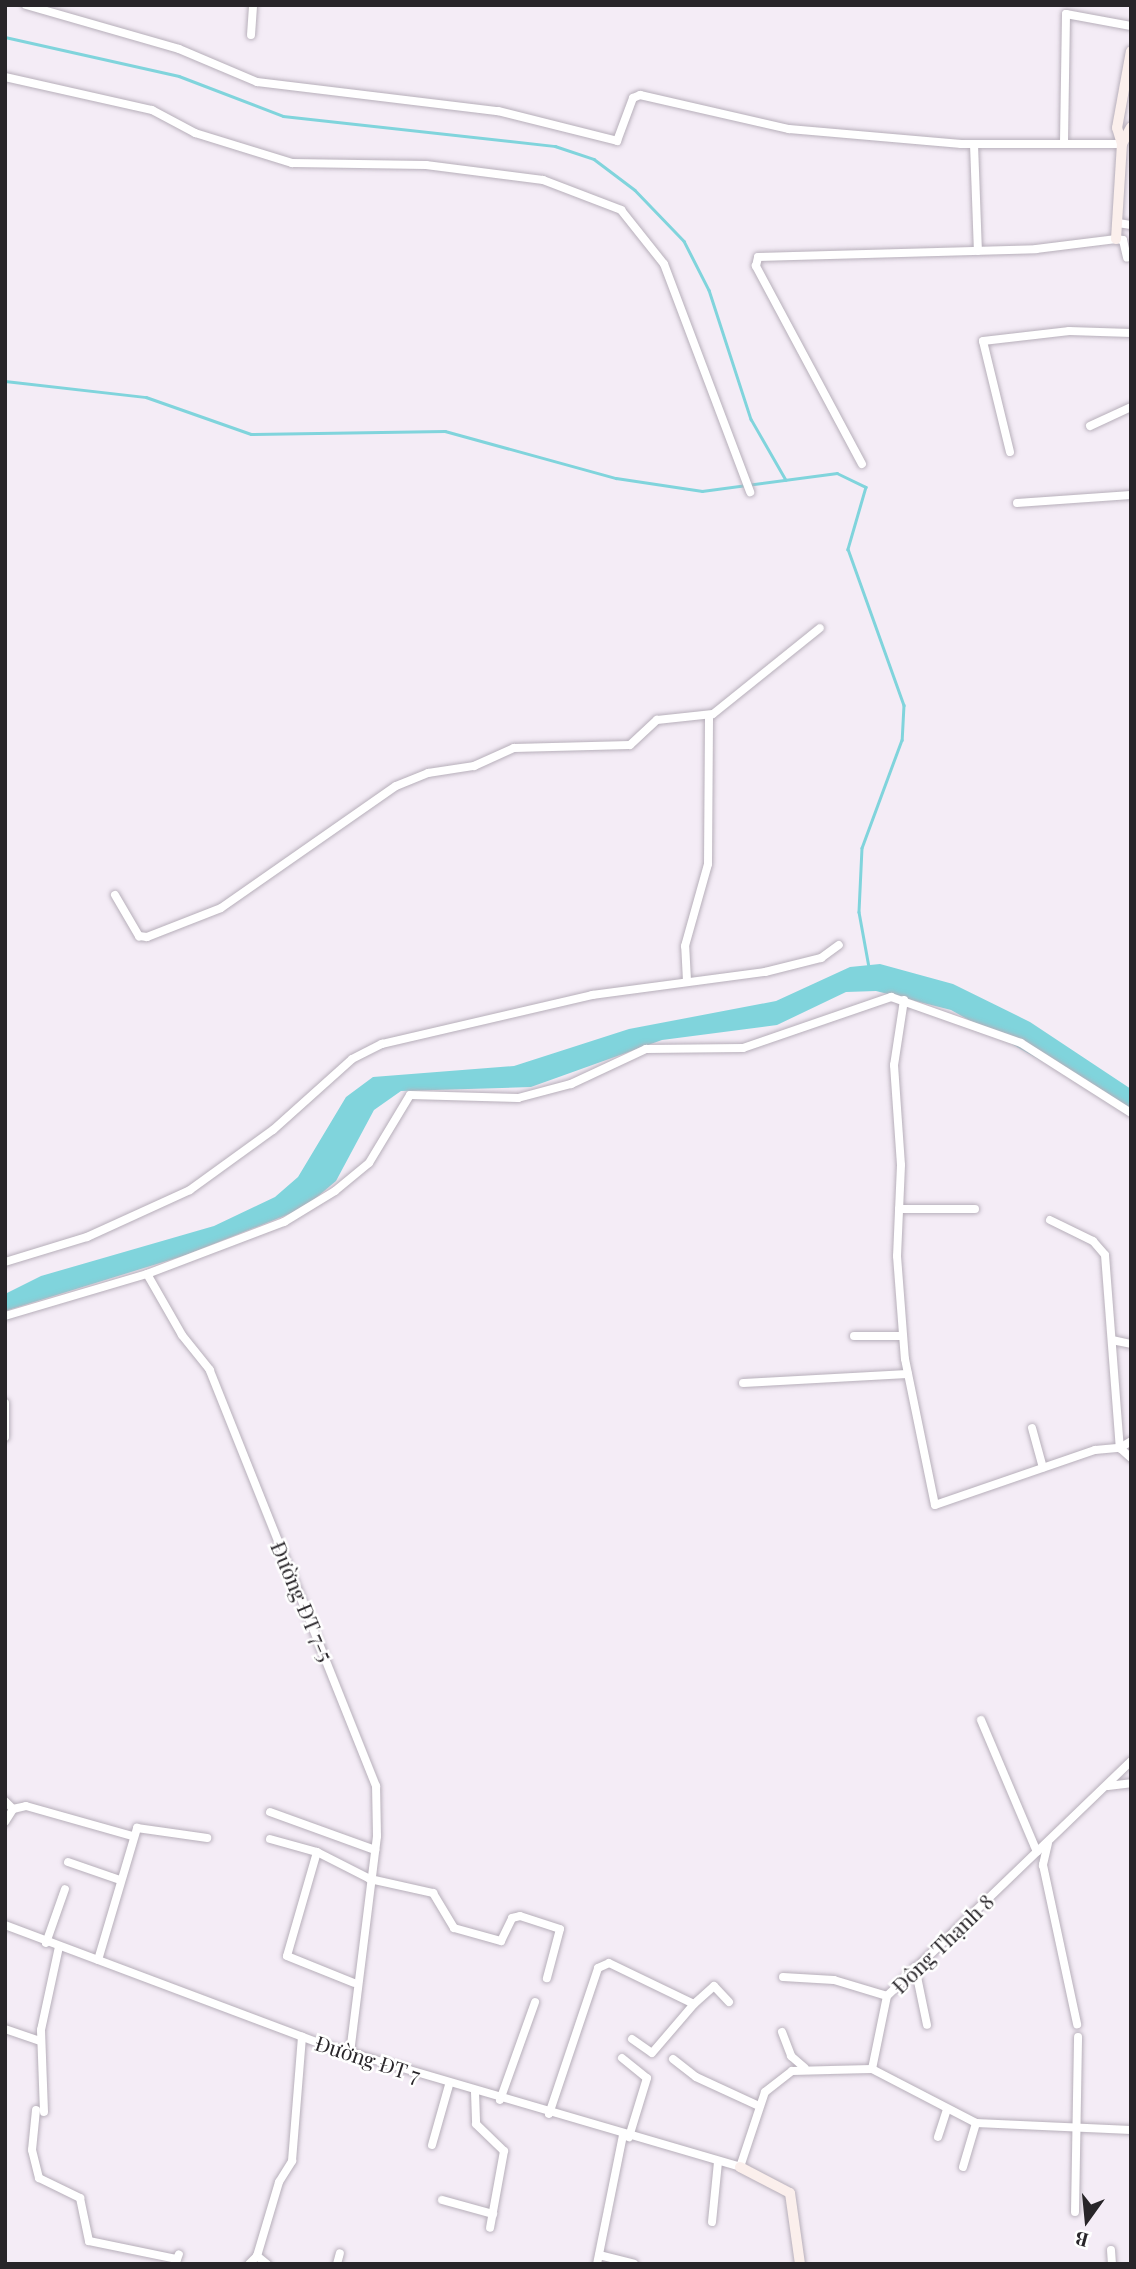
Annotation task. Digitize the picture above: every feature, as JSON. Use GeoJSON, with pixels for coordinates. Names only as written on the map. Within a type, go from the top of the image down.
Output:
{"type":"FeatureCollection","features":[{"type":"Feature","properties":{"kind":"street"},"geometry":{"type":"LineString","coordinates":[[26,5],[179,49],[257,82],[498,111],[617,141],[631,103],[640,95],[789,129],[974,144],[1122,144]]}},
{"type":"Feature","properties":{"kind":"street"},"geometry":{"type":"LineString","coordinates":[[251,35],[253,5]]}},
{"type":"Feature","properties":{"kind":"street"},"geometry":{"type":"LineString","coordinates":[[1064,142],[1066,14],[1131,26]]}},
{"type":"Feature","properties":{"kind":"street"},"geometry":{"type":"LineString","coordinates":[[1116,239],[1122,144],[1117,128],[1131,51]]}},
{"type":"Feature","properties":{"kind":"street"},"geometry":{"type":"LineString","coordinates":[[5,77],[63,85],[152,110],[195,133],[292,163],[426,165],[543,180],[621,210],[664,264],[703,380],[745,473],[750,492]]}},
{"type":"Feature","properties":{"kind":"street"},"geometry":{"type":"LineString","coordinates":[[1122,144],[1131,127]]}},
{"type":"Feature","properties":{"kind":"street"},"geometry":{"type":"LineString","coordinates":[[974,144],[978,251]]}},
{"type":"Feature","properties":{"kind":"street"},"geometry":{"type":"LineString","coordinates":[[1118,223],[1131,225]]}},
{"type":"Feature","properties":{"kind":"street"},"geometry":{"type":"LineString","coordinates":[[862,464],[757,266],[758,257],[978,251],[1116,239],[1123,240],[1127,258]]}},
{"type":"Feature","properties":{"kind":"street"},"geometry":{"type":"LineString","coordinates":[[1010,453],[984,341],[1069,331],[1131,332]]}},
{"type":"Feature","properties":{"kind":"street"},"geometry":{"type":"LineString","coordinates":[[1090,426],[1131,407]]}},
{"type":"Feature","properties":{"kind":"street"},"geometry":{"type":"LineString","coordinates":[[1017,503],[1131,495]]}},
{"type":"Feature","properties":{"kind":"street"},"geometry":{"type":"LineString","coordinates":[[115,894],[139,936],[147,937],[221,908],[396,786],[428,773],[474,766],[524,747],[630,745],[657,720],[709,715],[730,705],[766,666],[820,628]]}},
{"type":"Feature","properties":{"kind":"street"},"geometry":{"type":"LineString","coordinates":[[687,981],[685,946],[708,864],[709,715]]}},
{"type":"Feature","properties":{"kind":"street"},"geometry":{"type":"LineString","coordinates":[[5,1262],[87,1237],[190,1189],[272,1130],[352,1059],[382,1045],[592,995],[765,972],[821,958],[839,945]]}},
{"type":"Feature","properties":{"kind":"street"},"geometry":{"type":"LineString","coordinates":[[5,1316],[147,1274],[307,1211],[369,1163],[410,1096],[519,1098],[571,1084],[646,1049],[743,1048],[864,1002],[904,1000],[1021,1043],[1131,1114]]}},
{"type":"Feature","properties":{"kind":"street"},"geometry":{"type":"LineString","coordinates":[[904,1000],[894,1065],[903,1336],[908,1374],[935,1505],[1043,1468],[1120,1448],[1131,1441]]}},
{"type":"Feature","properties":{"kind":"street"},"geometry":{"type":"LineString","coordinates":[[899,1209],[975,1209]]}},
{"type":"Feature","properties":{"kind":"street"},"geometry":{"type":"LineString","coordinates":[[1050,1220],[1093,1241],[1105,1255],[1120,1448],[1131,1458]]}},
{"type":"Feature","properties":{"kind":"street","name":"Đường ĐT 7-5"},"geometry":{"type":"LineString","coordinates":[[147,1274],[181,1335],[210,1370],[366,1754],[376,1786],[375,1850],[354,1983],[350,2053]]}},
{"type":"Feature","properties":{"kind":"street"},"geometry":{"type":"LineString","coordinates":[[854,1336],[903,1336]]}},
{"type":"Feature","properties":{"kind":"street"},"geometry":{"type":"LineString","coordinates":[[1112,1340],[1131,1344]]}},
{"type":"Feature","properties":{"kind":"street"},"geometry":{"type":"LineString","coordinates":[[743,1383],[908,1374]]}},
{"type":"Feature","properties":{"kind":"street"},"geometry":{"type":"LineString","coordinates":[[5,1403],[5,1437]]}},
{"type":"Feature","properties":{"kind":"street"},"geometry":{"type":"LineString","coordinates":[[1032,1428],[1043,1468]]}},
{"type":"Feature","properties":{"kind":"street"},"geometry":{"type":"LineString","coordinates":[[981,1720],[1037,1852]]}},
{"type":"Feature","properties":{"kind":"street","name":"Đông Thạnh 8"},"geometry":{"type":"LineString","coordinates":[[872,2069],[887,1996],[1131,1761]]}},
{"type":"Feature","properties":{"kind":"street"},"geometry":{"type":"LineString","coordinates":[[1108,1786],[1131,1783]]}},
{"type":"Feature","properties":{"kind":"street"},"geometry":{"type":"LineString","coordinates":[[5,1801],[13,1810]]}},
{"type":"Feature","properties":{"kind":"street"},"geometry":{"type":"LineString","coordinates":[[5,1822],[13,1810],[26,1806],[132,1836]]}},
{"type":"Feature","properties":{"kind":"street"},"geometry":{"type":"LineString","coordinates":[[270,1812],[375,1850]]}},
{"type":"Feature","properties":{"kind":"street"},"geometry":{"type":"LineString","coordinates":[[98,1960],[132,1836],[137,1828],[207,1838]]}},
{"type":"Feature","properties":{"kind":"street"},"geometry":{"type":"LineString","coordinates":[[270,1839],[317,1852],[370,1879],[433,1893],[449,1926],[484,1938],[501,1941],[512,1918],[520,1916],[560,1929],[547,1979]]}},
{"type":"Feature","properties":{"kind":"street"},"geometry":{"type":"LineString","coordinates":[[1048,1843],[1043,1865],[1077,2024]]}},
{"type":"Feature","properties":{"kind":"street"},"geometry":{"type":"LineString","coordinates":[[317,1852],[287,1955],[354,1983]]}},
{"type":"Feature","properties":{"kind":"street"},"geometry":{"type":"LineString","coordinates":[[68,1863],[120,1880]]}},
{"type":"Feature","properties":{"kind":"street"},"geometry":{"type":"LineString","coordinates":[[47,1942],[65,1889]]}},
{"type":"Feature","properties":{"kind":"street","name":"Đường ĐT 7"},"geometry":{"type":"LineString","coordinates":[[5,1925],[350,2053],[500,2100],[740,2167]]}},
{"type":"Feature","properties":{"kind":"street"},"geometry":{"type":"LineString","coordinates":[[59,1947],[40,2041],[40,2111],[32,2150],[39,2178],[80,2198],[89,2241],[177,2259],[179,2254]]}},
{"type":"Feature","properties":{"kind":"street"},"geometry":{"type":"LineString","coordinates":[[549,2114],[598,1968],[609,1962],[694,2004]]}},
{"type":"Feature","properties":{"kind":"street"},"geometry":{"type":"LineString","coordinates":[[915,1967],[927,2025]]}},
{"type":"Feature","properties":{"kind":"street"},"geometry":{"type":"LineString","coordinates":[[783,1977],[834,1980],[887,1996]]}},
{"type":"Feature","properties":{"kind":"street"},"geometry":{"type":"LineString","coordinates":[[632,2039],[652,2053],[694,2004],[714,1986],[729,2002]]}},
{"type":"Feature","properties":{"kind":"street"},"geometry":{"type":"LineString","coordinates":[[500,2100],[535,2002]]}},
{"type":"Feature","properties":{"kind":"street"},"geometry":{"type":"LineString","coordinates":[[5,2029],[40,2041]]}},
{"type":"Feature","properties":{"kind":"street"},"geometry":{"type":"LineString","coordinates":[[782,2032],[791,2056],[805,2068]]}},
{"type":"Feature","properties":{"kind":"street"},"geometry":{"type":"LineString","coordinates":[[249,2264],[257,2256],[279,2182],[292,2161],[302,2036]]}},
{"type":"Feature","properties":{"kind":"street"},"geometry":{"type":"LineString","coordinates":[[1075,2212],[1079,2136],[1071,2127],[1078,2038]]}},
{"type":"Feature","properties":{"kind":"street"},"geometry":{"type":"LineString","coordinates":[[622,2058],[647,2078],[626,2136],[598,2260],[634,2264]]}},
{"type":"Feature","properties":{"kind":"street"},"geometry":{"type":"LineString","coordinates":[[673,2059],[700,2080],[759,2106]]}},
{"type":"Feature","properties":{"kind":"street"},"geometry":{"type":"LineString","coordinates":[[800,2264],[790,2193],[740,2167],[759,2106],[773,2084],[805,2068],[872,2069],[976,2123],[1131,2130]]}},
{"type":"Feature","properties":{"kind":"street"},"geometry":{"type":"LineString","coordinates":[[432,2145],[449,2085]]}},
{"type":"Feature","properties":{"kind":"street"},"geometry":{"type":"LineString","coordinates":[[475,2092],[476,2124],[504,2151],[490,2228]]}},
{"type":"Feature","properties":{"kind":"street"},"geometry":{"type":"LineString","coordinates":[[938,2137],[947,2110]]}},
{"type":"Feature","properties":{"kind":"street"},"geometry":{"type":"LineString","coordinates":[[963,2167],[976,2123]]}},
{"type":"Feature","properties":{"kind":"street"},"geometry":{"type":"LineString","coordinates":[[712,2222],[718,2162]]}},
{"type":"Feature","properties":{"kind":"street"},"geometry":{"type":"LineString","coordinates":[[442,2200],[492,2214]]}},
{"type":"Feature","properties":{"kind":"street"},"geometry":{"type":"LineString","coordinates":[[1111,2250],[1112,2264]]}},
{"type":"Feature","properties":{"kind":"street"},"geometry":{"type":"LineString","coordinates":[[337,2264],[340,2253]]}},
{"type":"Feature","properties":{"kind":"street"},"geometry":{"type":"LineString","coordinates":[[257,2256],[267,2264]]}},
{"type":"Feature","properties":{"kind":"water"},"geometry":{"type":"Polygon","coordinates":[[[880,964],[953,984],[1030,1022],[1131,1089],[1131,1111],[951,1010],[876,991],[846,992],[777,1025],[662,1040],[531,1087],[401,1091],[374,1110],[336,1181],[304,1208],[186,1255],[5,1311],[5,1294],[41,1276],[214,1226],[275,1197],[298,1177],[346,1097],[373,1077],[514,1066],[629,1029],[776,1001],[850,967],[880,964]]]}},
{"type":"Feature","properties":{"kind":"waterway"},"geometry":{"type":"LineString","coordinates":[[5,37],[179,76],[283,116],[555,146],[594,159],[635,190],[684,241],[709,290],[751,419],[786,480]]}},
{"type":"Feature","properties":{"kind":"waterway"},"geometry":{"type":"LineString","coordinates":[[5,381],[146,397],[251,434],[445,431],[616,478],[702,491],[837,473],[866,487],[848,549],[904,705],[902,740],[862,848],[859,912],[869,967]]}}]}
